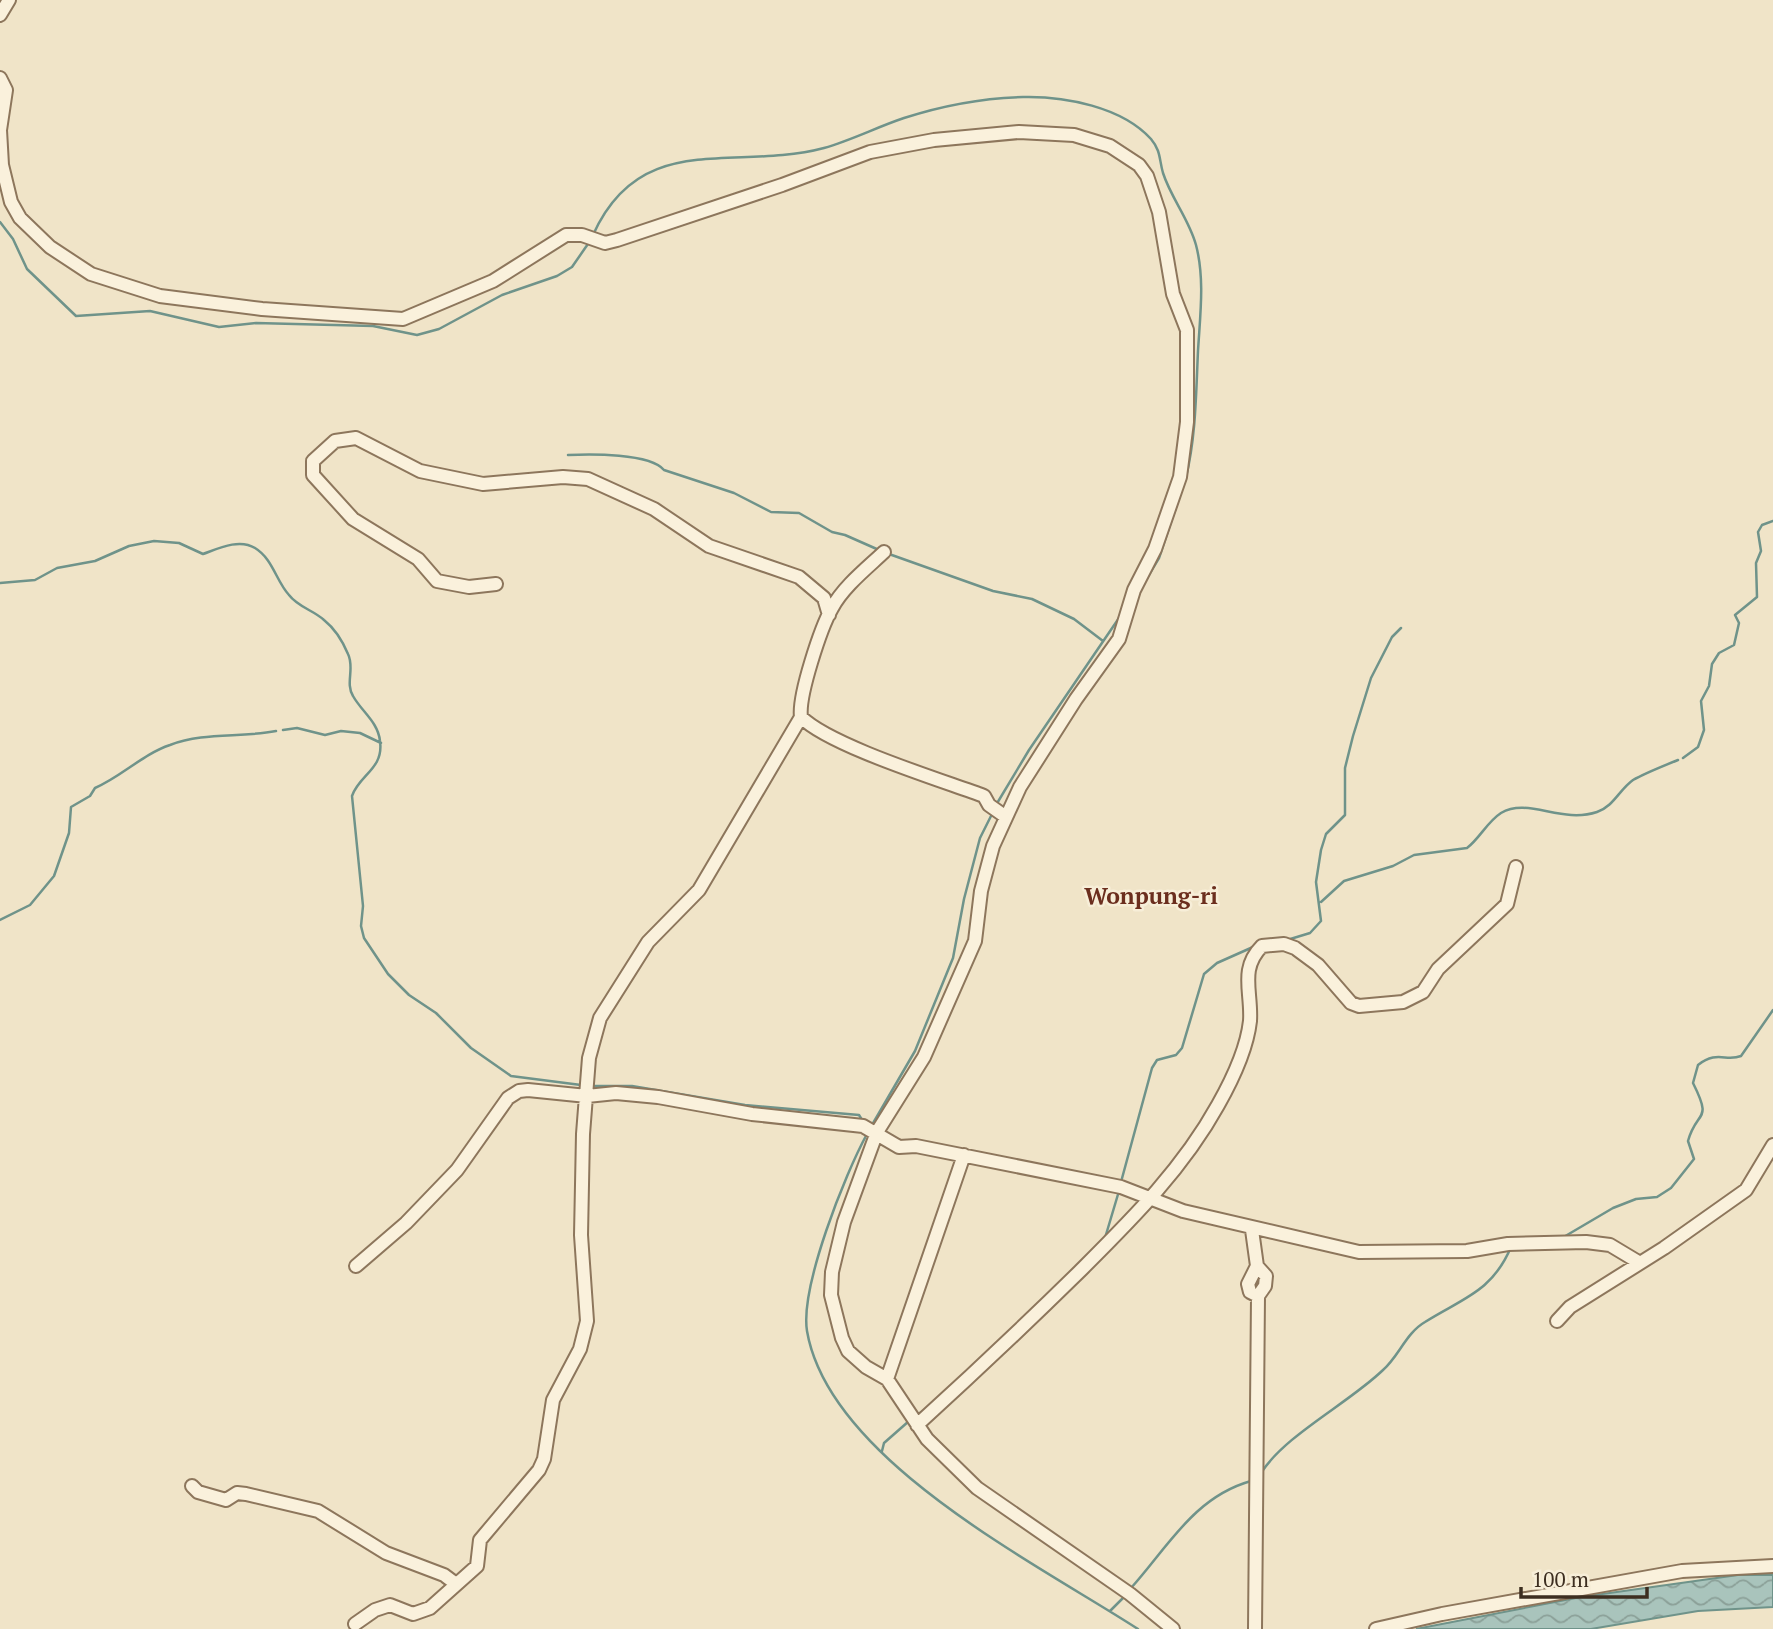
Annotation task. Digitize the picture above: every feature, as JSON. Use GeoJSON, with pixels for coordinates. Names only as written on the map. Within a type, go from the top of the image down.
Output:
{"type":"FeatureCollection","features":[{"type":"Feature","properties":{"kind":"street"},"geometry":{"type":"LineString","coordinates":[[0,15],[9,0]]}},
{"type":"Feature","properties":{"kind":"street"},"geometry":{"type":"LineString","coordinates":[[0,78],[6,90],[0,130],[4,174],[11,202],[20,218],[50,247],[91,274],[131,288],[196,302],[403,319],[493,281],[566,235],[582,235],[605,243],[617,240],[782,186],[870,152],[934,140],[1056,132],[1094,140],[1139,165],[1153,191],[1171,283],[1187,330],[1189,363],[1182,466],[1168,516],[1134,590],[1119,639],[1035,762],[1006,817],[986,868],[975,942],[923,1057],[877,1132],[844,1222],[832,1272],[831,1294],[842,1338],[848,1350],[866,1367],[887,1379],[917,1425],[976,1488],[1130,1594],[1173,1629]]}},
{"type":"Feature","properties":{"kind":"street"},"geometry":{"type":"LineString","coordinates":[[496,584],[469,587],[438,581],[418,559],[346,514],[337,499],[313,475],[313,461],[335,442],[356,438],[420,471],[483,484],[563,477],[588,479],[654,509],[709,546],[799,577],[824,598],[830,615]]}},
{"type":"Feature","properties":{"kind":"street"},"geometry":{"type":"LineString","coordinates":[[355,1624],[375,1610],[390,1605],[413,1614],[422,1613],[477,1566],[480,1540],[539,1470],[544,1459],[553,1400],[585,1337],[587,1321],[581,1235],[583,1134],[589,1058],[600,1018],[648,942],[699,890],[801,717],[806,681],[832,607],[862,572],[884,552]]}},
{"type":"Feature","properties":{"kind":"street"},"geometry":{"type":"LineString","coordinates":[[801,717],[809,724],[842,740],[984,796],[989,805],[1006,817]]}},
{"type":"Feature","properties":{"kind":"street"},"geometry":{"type":"LineString","coordinates":[[917,1425],[1017,1333],[1151,1200],[1198,1138],[1227,1088],[1250,1022],[1248,967],[1262,946],[1284,944],[1295,948],[1318,965],[1351,1003],[1359,1006],[1403,1002],[1423,992],[1438,969],[1507,904],[1516,867]]}},
{"type":"Feature","properties":{"kind":"street"},"geometry":{"type":"LineString","coordinates":[[356,1266],[405,1223],[457,1170],[508,1098],[519,1091],[528,1090],[587,1096],[616,1093],[658,1097],[752,1114],[863,1126],[899,1146],[916,1146],[1121,1187],[1151,1200],[1252,1230],[1373,1254],[1467,1251],[1508,1244],[1559,1245],[1586,1241],[1610,1245],[1640,1263]]}},
{"type":"Feature","properties":{"kind":"street"},"geometry":{"type":"LineString","coordinates":[[1557,1321],[1570,1307],[1640,1263],[1746,1190],[1773,1145]]}},
{"type":"Feature","properties":{"kind":"street"},"geometry":{"type":"LineString","coordinates":[[887,1379],[964,1155]]}},
{"type":"Feature","properties":{"kind":"street"},"geometry":{"type":"LineString","coordinates":[[1252,1230],[1257,1266],[1266,1276],[1265,1286],[1258,1296],[1255,1629]]}},
{"type":"Feature","properties":{"kind":"street"},"geometry":{"type":"LineString","coordinates":[[192,1486],[198,1492],[226,1500],[237,1493],[246,1494],[317,1511],[386,1553],[444,1575],[456,1584]]}},
{"type":"Feature","properties":{"kind":"street"},"geometry":{"type":"LineString","coordinates":[[1376,1629],[1442,1614],[1682,1571],[1773,1566]]}},
{"type":"Feature","properties":{"kind":"water"},"geometry":{"type":"Polygon","coordinates":[[[1738,1575],[1773,1575],[1773,1607],[1698,1611],[1591,1629],[1416,1629],[1581,1597],[1738,1575]]]}},
{"type":"Feature","properties":{"kind":"waterway"},"geometry":{"type":"LineString","coordinates":[[593,235],[613,202],[637,180],[664,167],[693,160],[790,154],[824,148],[918,114],[993,99],[1039,97],[1074,101],[1109,111],[1139,128],[1154,143],[1166,182],[1189,226],[1199,258],[1201,298],[1196,399],[1186,477]]}},
{"type":"Feature","properties":{"kind":"waterway"},"geometry":{"type":"LineString","coordinates":[[0,222],[13,239],[27,269],[76,316],[150,311],[219,327],[256,323],[373,326],[417,335],[439,329],[502,295],[557,276],[572,267],[590,241]]}},
{"type":"Feature","properties":{"kind":"waterway"},"geometry":{"type":"LineString","coordinates":[[568,455],[619,456],[646,460],[664,470],[734,493],[771,512],[799,513],[832,532],[879,550]]}},
{"type":"Feature","properties":{"kind":"waterway"},"geometry":{"type":"LineString","coordinates":[[1147,578],[1159,558],[1184,483]]}},
{"type":"Feature","properties":{"kind":"waterway"},"geometry":{"type":"LineString","coordinates":[[1683,758],[1698,747],[1704,730],[1701,701],[1709,686],[1712,664],[1719,653],[1734,645],[1739,623],[1735,615],[1757,597],[1756,563],[1761,551],[1758,532],[1762,525],[1773,521]]}},
{"type":"Feature","properties":{"kind":"waterway"},"geometry":{"type":"LineString","coordinates":[[0,583],[35,580],[57,568],[95,561],[129,546],[154,541],[179,543],[203,554],[228,545],[242,544],[261,553],[293,599],[324,620],[341,640],[350,659],[351,691],[379,734],[380,751],[375,765],[352,796],[364,938],[388,974],[409,995],[436,1013],[471,1048],[511,1076],[581,1085]]}},
{"type":"Feature","properties":{"kind":"waterway"},"geometry":{"type":"LineString","coordinates":[[889,554],[993,591],[1032,599],[1074,619],[1103,641]]}},
{"type":"Feature","properties":{"kind":"waterway"},"geometry":{"type":"LineString","coordinates":[[996,805],[1029,750],[1119,618]]}},
{"type":"Feature","properties":{"kind":"waterway"},"geometry":{"type":"LineString","coordinates":[[1287,940],[1310,933],[1321,921],[1316,882],[1321,850],[1326,834],[1345,815],[1345,768],[1371,678],[1392,637],[1401,628]]}},
{"type":"Feature","properties":{"kind":"waterway"},"geometry":{"type":"LineString","coordinates":[[283,730],[297,728],[325,735],[341,731],[360,733],[381,743]]}},
{"type":"Feature","properties":{"kind":"waterway"},"geometry":{"type":"LineString","coordinates":[[0,920],[30,905],[54,876],[69,833],[71,807],[90,796],[95,788],[160,749],[183,741],[276,731]]}},
{"type":"Feature","properties":{"kind":"waterway"},"geometry":{"type":"LineString","coordinates":[[1321,902],[1344,881],[1393,866],[1414,855],[1467,848],[1496,817],[1511,809],[1534,809],[1571,815],[1597,812],[1608,806],[1633,780],[1678,760]]}},
{"type":"Feature","properties":{"kind":"waterway"},"geometry":{"type":"LineString","coordinates":[[872,1125],[915,1051],[953,958],[964,899],[980,838],[992,814]]}},
{"type":"Feature","properties":{"kind":"waterway"},"geometry":{"type":"LineString","coordinates":[[1121,1182],[1152,1068],[1157,1060],[1176,1055],[1182,1048],[1204,974],[1217,963],[1253,947]]}},
{"type":"Feature","properties":{"kind":"waterway"},"geometry":{"type":"LineString","coordinates":[[1562,1238],[1613,1208],[1636,1199],[1657,1197],[1671,1188],[1694,1159],[1688,1141],[1703,1110],[1693,1083],[1698,1065],[1711,1058],[1741,1056],[1773,1010]]}},
{"type":"Feature","properties":{"kind":"waterway"},"geometry":{"type":"LineString","coordinates":[[591,1086],[632,1086],[745,1105],[859,1115],[864,1123]]}},
{"type":"Feature","properties":{"kind":"waterway"},"geometry":{"type":"LineString","coordinates":[[867,1134],[847,1175],[826,1231],[810,1287],[807,1331],[823,1378],[854,1423],[895,1465],[942,1504],[994,1540],[1138,1629]]}},
{"type":"Feature","properties":{"kind":"waterway"},"geometry":{"type":"LineString","coordinates":[[1105,1238],[1119,1191]]}},
{"type":"Feature","properties":{"kind":"waterway"},"geometry":{"type":"LineString","coordinates":[[1524,1238],[1538,1238]]}},
{"type":"Feature","properties":{"kind":"waterway"},"geometry":{"type":"LineString","coordinates":[[1261,1473],[1301,1432],[1383,1370],[1418,1327],[1464,1300],[1485,1284],[1495,1274],[1511,1247]]}},
{"type":"Feature","properties":{"kind":"waterway"},"geometry":{"type":"LineString","coordinates":[[917,1415],[929,1407]]}},
{"type":"Feature","properties":{"kind":"waterway"},"geometry":{"type":"LineString","coordinates":[[882,1451],[884,1443],[909,1421]]}},
{"type":"Feature","properties":{"kind":"waterway"},"geometry":{"type":"LineString","coordinates":[[1131,1588],[1198,1511],[1213,1499],[1251,1481]]}},
{"type":"Feature","properties":{"kind":"waterway"},"geometry":{"type":"LineString","coordinates":[[1110,1611],[1124,1597]]}},
{"type":"Feature","properties":{"kind":"district","name":"Wonpung-ri"},"geometry":{"type":"Point","coordinates":[1151,896]}}]}
